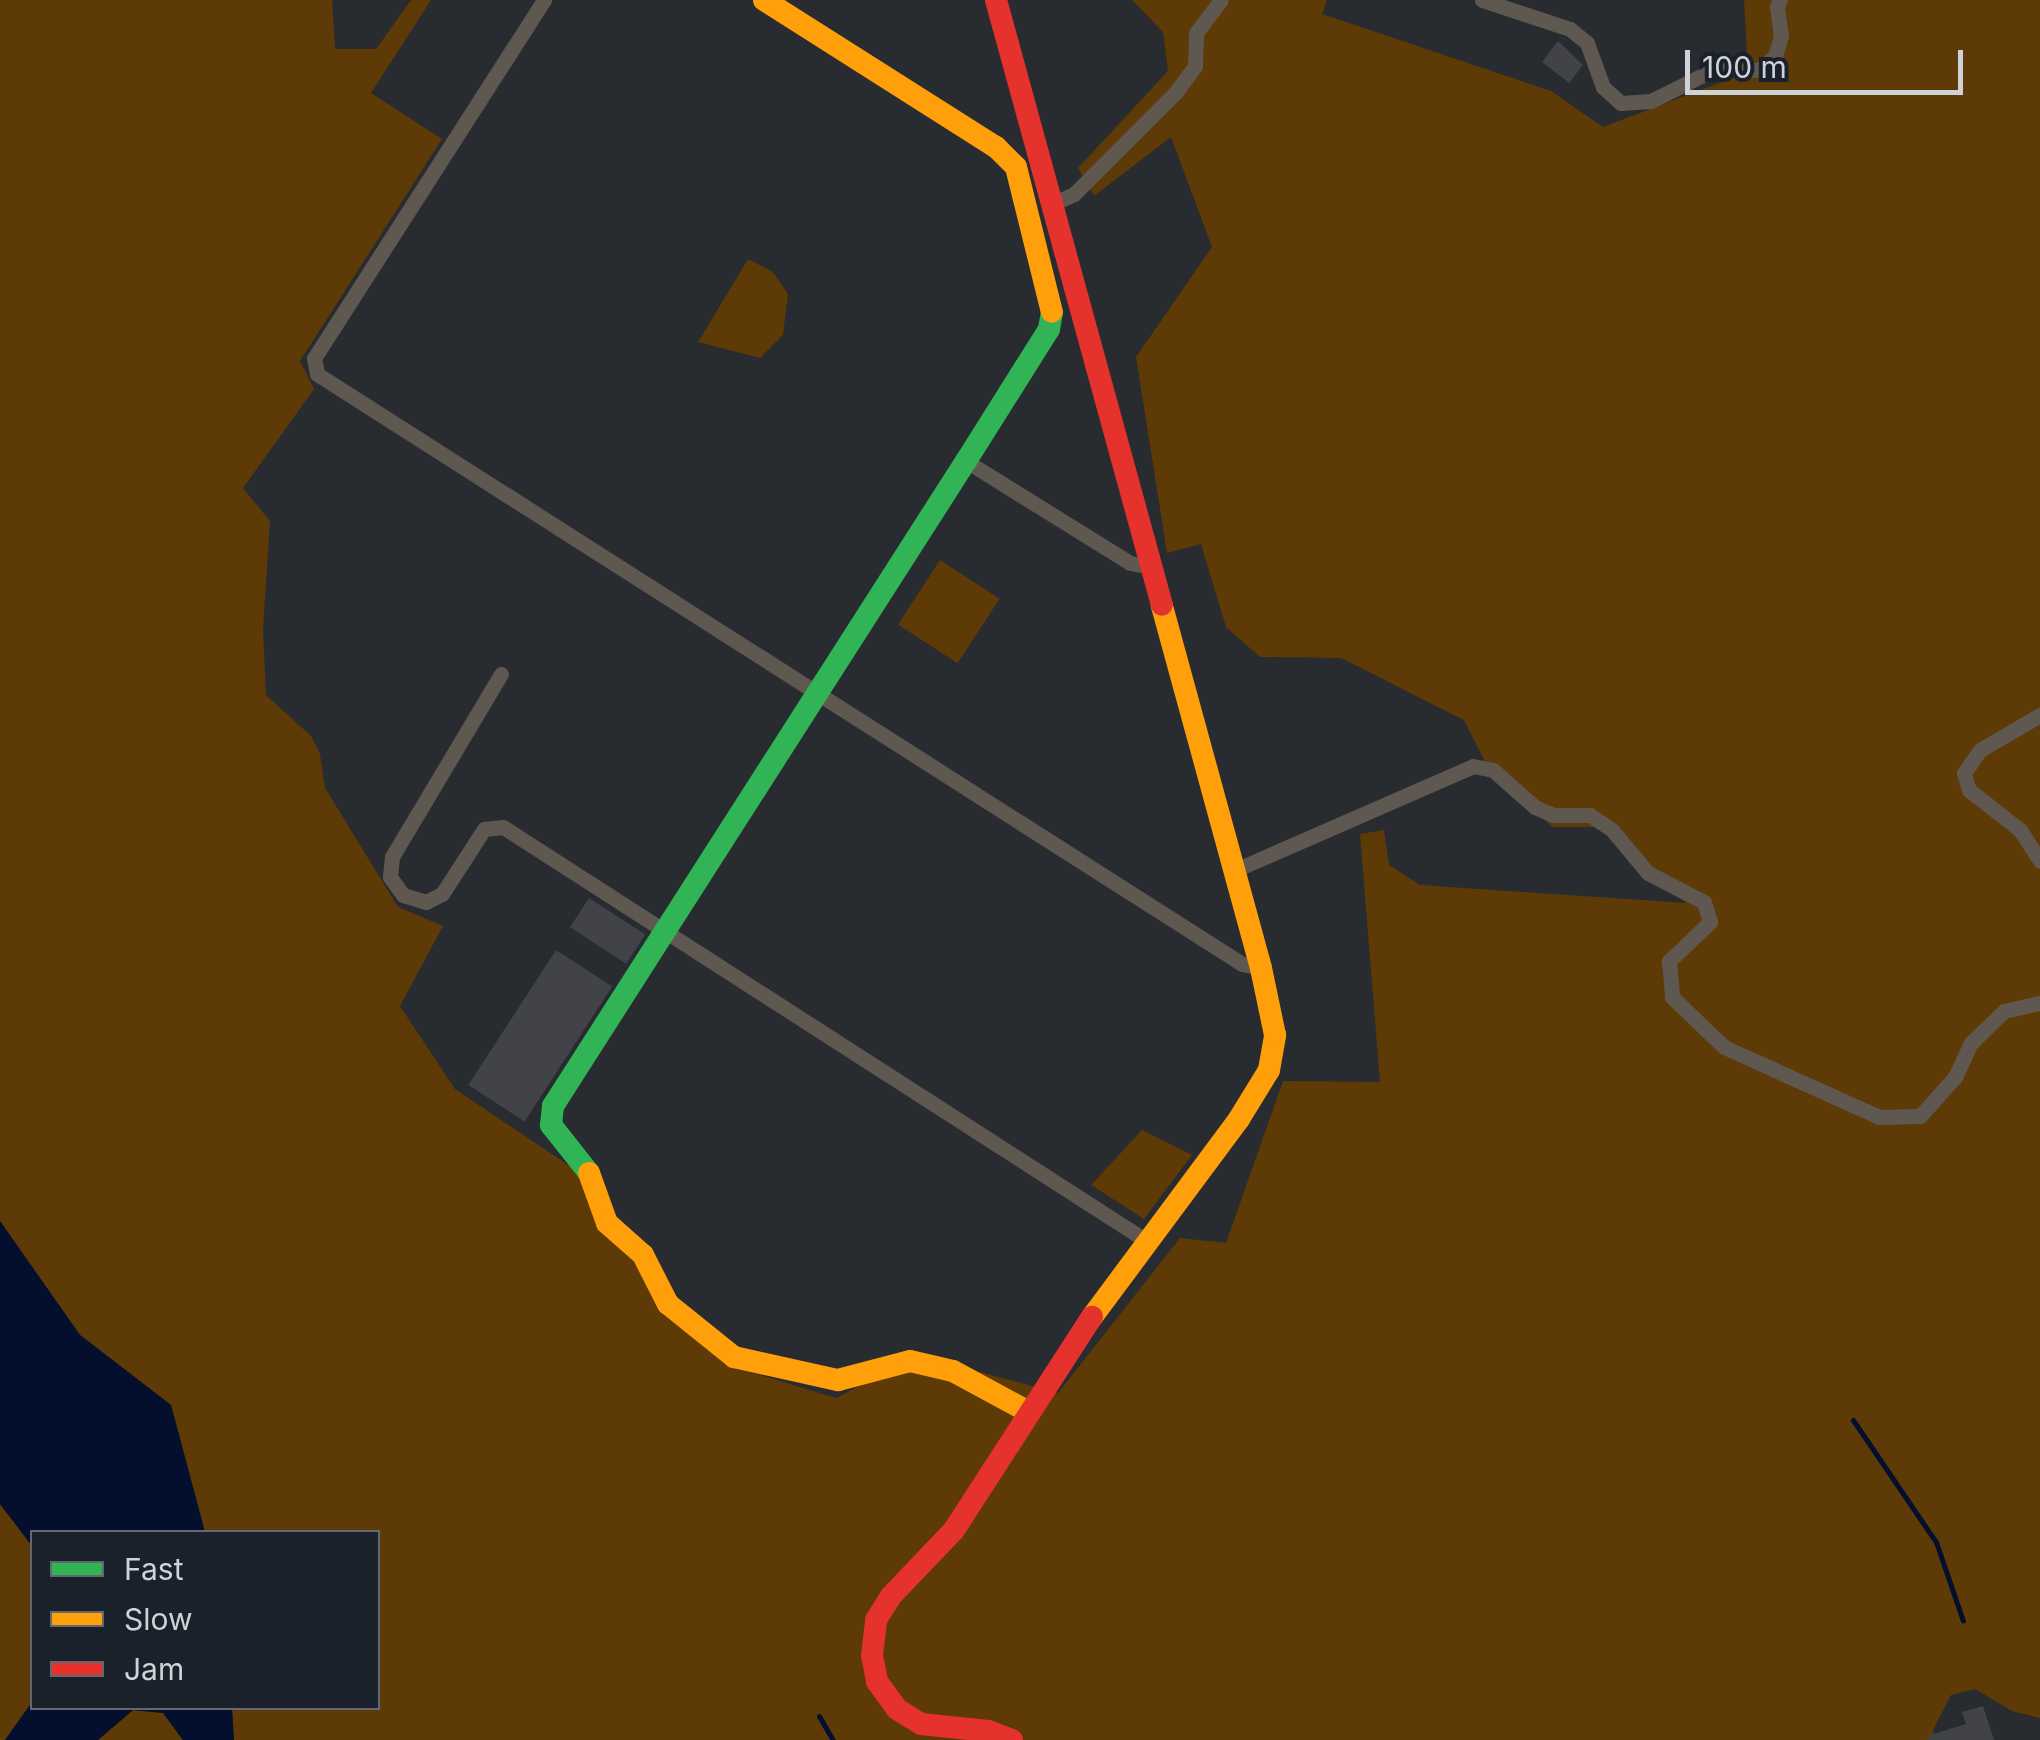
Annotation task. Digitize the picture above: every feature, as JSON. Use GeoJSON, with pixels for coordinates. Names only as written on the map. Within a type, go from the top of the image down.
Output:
{"type":"FeatureCollection","features":[{"type":"Feature","properties":{"kind":"street"},"geometry":{"type":"LineString","coordinates":[[544,0],[314,358],[317,374],[1242,964],[1261,968]]}},
{"type":"Feature","properties":{"kind":"street"},"geometry":{"type":"LineString","coordinates":[[764,0],[996,147],[1016,167],[1053,308],[1049,328],[553,1106],[551,1125],[588,1170],[606,1223],[643,1255],[668,1304],[734,1357],[838,1380],[910,1361],[952,1371],[1027,1411]]}},
{"type":"Feature","properties":{"kind":"street"},"geometry":{"type":"LineString","coordinates":[[996,0],[1261,968],[1275,1035],[1269,1070],[1238,1118],[1145,1240],[1027,1411],[954,1530],[930,1560],[891,1596],[876,1620],[872,1655],[877,1681],[897,1709],[922,1724],[988,1731],[1012,1740]]}},
{"type":"Feature","properties":{"kind":"street"},"geometry":{"type":"LineString","coordinates":[[1054,203],[1074,194],[1176,92],[1195,66],[1196,33],[1221,0]]}},
{"type":"Feature","properties":{"kind":"street"},"geometry":{"type":"LineString","coordinates":[[1482,0],[1570,30],[1586,43],[1603,87],[1622,103],[1651,100],[1717,68],[1759,70],[1775,56],[1781,36],[1777,7],[1780,0]]}},
{"type":"Feature","properties":{"kind":"street"},"geometry":{"type":"LineString","coordinates":[[966,460],[1130,562],[1152,567]]}},
{"type":"Feature","properties":{"kind":"street"},"geometry":{"type":"LineString","coordinates":[[501,674],[392,856],[390,877],[403,895],[426,902],[442,894],[484,830],[503,827],[1145,1240]]}},
{"type":"Feature","properties":{"kind":"street"},"geometry":{"type":"LineString","coordinates":[[2040,715],[1980,750],[1964,773],[1969,790],[2020,830],[2040,860]]}},
{"type":"Feature","properties":{"kind":"street"},"geometry":{"type":"LineString","coordinates":[[1233,871],[1473,766],[1493,770],[1535,808],[1553,815],[1590,815],[1612,830],[1648,872],[1704,902],[1710,922],[1669,962],[1672,997],[1724,1046],[1879,1117],[1920,1116],[1955,1077],[1971,1043],[1982,1032],[2004,1012],[2040,1003]]}},
{"type":"Feature","properties":{"kind":"shaded area"},"geometry":{"type":"Polygon","coordinates":[[[0,0],[332,0],[335,49],[376,49],[411,0],[431,0],[371,93],[442,139],[300,361],[314,389],[243,488],[270,521],[263,629],[266,695],[311,736],[320,754],[325,788],[398,907],[443,926],[400,1006],[455,1089],[580,1173],[601,1231],[642,1270],[661,1313],[731,1366],[836,1398],[918,1355],[1058,1393],[1180,1238],[1226,1243],[1283,1081],[1380,1082],[1360,834],[1384,830],[1389,865],[1420,885],[1686,903],[1601,827],[1553,827],[1494,779],[1464,720],[1341,658],[1260,657],[1226,627],[1201,544],[1167,553],[1136,357],[1212,247],[1171,137],[1094,196],[1078,168],[1168,71],[1163,32],[1132,0],[1327,0],[1322,14],[1551,91],[1603,127],[1748,72],[1744,0],[2040,0],[2040,1718],[2012,1711],[1975,1689],[1951,1695],[1933,1730],[1935,1740],[234,1740],[232,1710],[380,1710],[380,1530],[204,1530],[171,1405],[80,1335],[0,1221],[0,0]]]}},
{"type":"Feature","properties":{"kind":"shaded area"},"geometry":{"type":"Polygon","coordinates":[[[748,259],[773,272],[788,294],[783,335],[760,358],[698,342],[748,259]]]}},
{"type":"Feature","properties":{"kind":"shaded area"},"geometry":{"type":"Polygon","coordinates":[[[940,560],[1000,599],[958,663],[898,625],[940,560]]]}},
{"type":"Feature","properties":{"kind":"shaded area"},"geometry":{"type":"Polygon","coordinates":[[[1142,1130],[1192,1155],[1144,1219],[1091,1185],[1142,1130]]]}},
{"type":"Feature","properties":{"kind":"shaded area"},"geometry":{"type":"Polygon","coordinates":[[[0,1504],[30,1543],[30,1705],[5,1740],[0,1740],[0,1504]]]}},
{"type":"Feature","properties":{"kind":"shaded area"},"geometry":{"type":"Polygon","coordinates":[[[133,1710],[163,1713],[183,1740],[98,1740],[133,1710]]]}},
{"type":"Feature","properties":{"kind":"water"},"geometry":{"type":"Polygon","coordinates":[[[0,1221],[80,1335],[171,1405],[204,1530],[30,1530],[30,1543],[0,1504],[0,1221]]]}},
{"type":"Feature","properties":{"kind":"water"},"geometry":{"type":"Polygon","coordinates":[[[30,1705],[30,1710],[133,1710],[98,1740],[5,1740],[30,1705]]]}},
{"type":"Feature","properties":{"kind":"water"},"geometry":{"type":"Polygon","coordinates":[[[133,1710],[232,1710],[234,1740],[183,1740],[163,1713],[133,1710]]]}},
{"type":"Feature","properties":{"kind":"building"},"geometry":{"type":"Polygon","coordinates":[[[1558,41],[1583,65],[1569,83],[1542,62],[1558,41]]]}},
{"type":"Feature","properties":{"kind":"building"},"geometry":{"type":"Polygon","coordinates":[[[589,898],[645,934],[626,964],[570,927],[589,898]]]}},
{"type":"Feature","properties":{"kind":"building"},"geometry":{"type":"Polygon","coordinates":[[[556,950],[612,986],[525,1122],[468,1085],[556,950]]]}},
{"type":"Feature","properties":{"kind":"building"},"geometry":{"type":"Polygon","coordinates":[[[1983,1706],[1994,1740],[1928,1740],[1927,1736],[1966,1724],[1962,1712],[1983,1706]]]}},
{"type":"Feature","properties":{"kind":"waterway"},"geometry":{"type":"LineString","coordinates":[[1853,1420],[1936,1542],[1963,1621]]}},
{"type":"Feature","properties":{"kind":"waterway"},"geometry":{"type":"LineString","coordinates":[[819,1716],[833,1740]]}},
{"type":"Feature","properties":{"kind":"traffic: fast"},"geometry":{"type":"LineString","coordinates":[[589,1173],[551,1125],[553,1106],[1049,329],[1052,312]]}},
{"type":"Feature","properties":{"kind":"traffic: slow"},"geometry":{"type":"LineString","coordinates":[[764,0],[996,147],[1016,167],[1052,312]]}},
{"type":"Feature","properties":{"kind":"traffic: slow"},"geometry":{"type":"LineString","coordinates":[[1092,1317],[1239,1119],[1269,1070],[1275,1035],[1261,968],[1162,605]]}},
{"type":"Feature","properties":{"kind":"traffic: slow"},"geometry":{"type":"LineString","coordinates":[[589,1173],[607,1223],[643,1255],[668,1304],[734,1357],[838,1380],[910,1361],[953,1371],[1027,1411]]}},
{"type":"Feature","properties":{"kind":"traffic: jam"},"geometry":{"type":"LineString","coordinates":[[996,0],[1162,605]]}},
{"type":"Feature","properties":{"kind":"traffic: jam"},"geometry":{"type":"LineString","coordinates":[[1012,1740],[988,1731],[921,1724],[897,1709],[877,1681],[872,1655],[876,1620],[891,1596],[954,1530],[1092,1317]]}}]}
